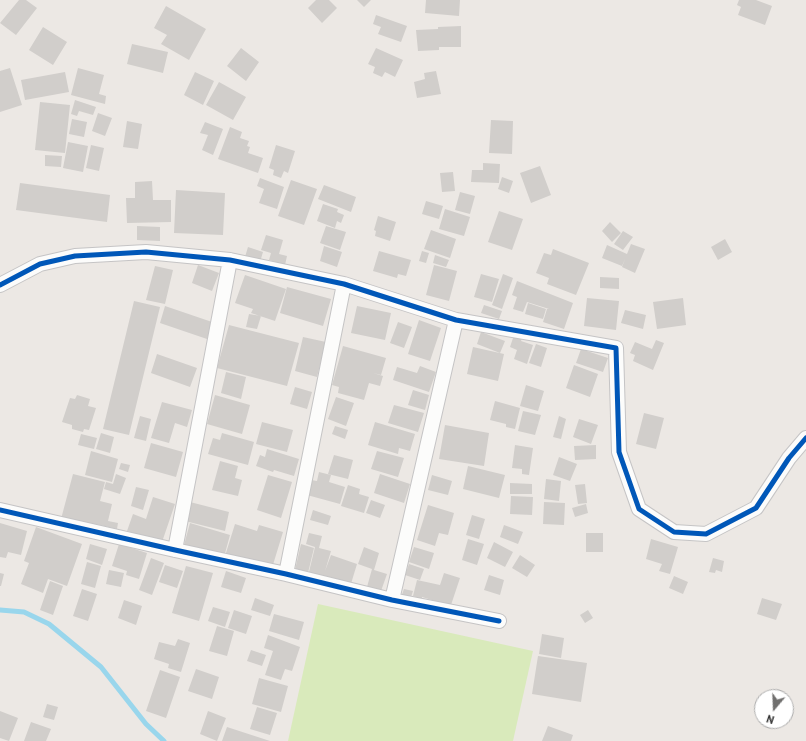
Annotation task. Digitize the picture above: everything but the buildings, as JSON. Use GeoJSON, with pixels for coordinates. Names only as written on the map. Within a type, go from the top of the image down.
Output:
{"type":"FeatureCollection","features":[{"type":"Feature","properties":{"kind":"street"},"geometry":{"type":"LineString","coordinates":[[0,285],[40,264],[75,256],[146,252],[230,260],[344,284],[456,320],[616,348],[619,452],[639,509],[674,532],[706,534],[756,508],[789,458],[806,438]]}},
{"type":"Feature","properties":{"kind":"street"},"geometry":{"type":"LineString","coordinates":[[175,550],[230,260]]}},
{"type":"Feature","properties":{"kind":"street"},"geometry":{"type":"LineString","coordinates":[[286,574],[344,284]]}},
{"type":"Feature","properties":{"kind":"street"},"geometry":{"type":"LineString","coordinates":[[392,600],[456,320]]}},
{"type":"Feature","properties":{"kind":"street"},"geometry":{"type":"LineString","coordinates":[[0,510],[286,574],[392,600],[499,620]]}},
{"type":"Feature","properties":{"kind":"green space"},"geometry":{"type":"Polygon","coordinates":[[[318,604],[533,651],[513,741],[288,741],[318,604]]]}},
{"type":"Feature","properties":{"kind":"waterway"},"geometry":{"type":"LineString","coordinates":[[0,610],[24,612],[49,624],[101,667],[146,724],[164,741]]}},
{"type":"Feature","properties":{"kind":"cycle path"},"geometry":{"type":"LineString","coordinates":[[0,285],[40,264],[75,256],[146,252],[230,260],[344,284],[456,320],[616,348],[619,452],[639,509],[674,532],[706,534],[756,508],[789,458],[806,438]]}},
{"type":"Feature","properties":{"kind":"cycle path"},"geometry":{"type":"LineString","coordinates":[[0,510],[286,574],[392,600],[499,621]]}}]}
